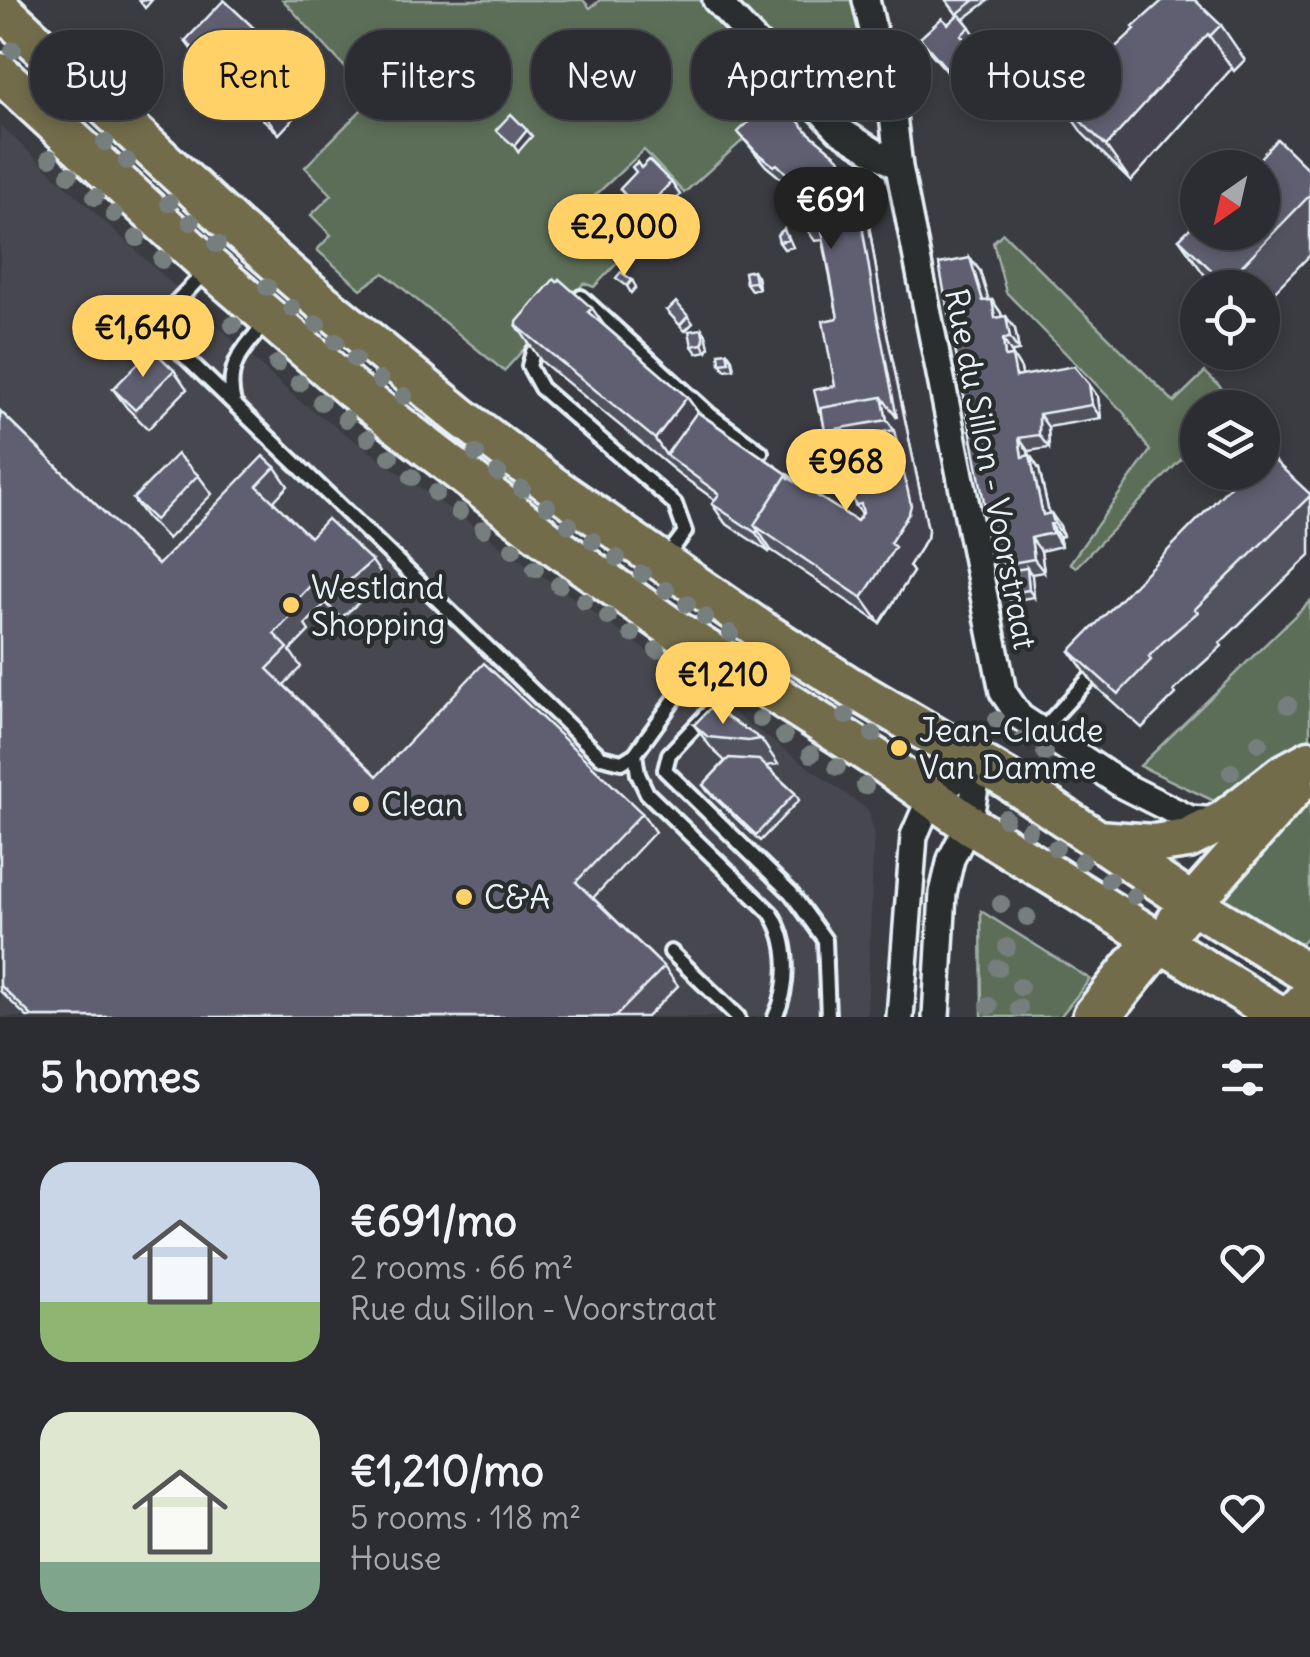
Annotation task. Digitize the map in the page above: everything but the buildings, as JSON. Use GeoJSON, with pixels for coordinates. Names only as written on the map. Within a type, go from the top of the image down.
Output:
{"type":"FeatureCollection","features":[{"type":"Feature","properties":{"kind":"highway"},"geometry":{"type":"LineString","coordinates":[[1096,1017],[1157,941]]}},
{"type":"Feature","properties":{"kind":"highway"},"geometry":{"type":"LineString","coordinates":[[1296,1017],[1310,1001]]}},
{"type":"Feature","properties":{"kind":"main road"},"geometry":{"type":"LineString","coordinates":[[0,8],[30,36]]}},
{"type":"Feature","properties":{"kind":"main road"},"geometry":{"type":"LineString","coordinates":[[11,83],[210,267],[353,390],[557,548],[885,764],[930,800],[1282,1017]]}},
{"type":"Feature","properties":{"kind":"main road"},"geometry":{"type":"LineString","coordinates":[[120,120],[235,227],[491,440],[662,562],[852,688],[979,763],[1192,904],[1310,975]]}},
{"type":"Feature","properties":{"kind":"main road"},"geometry":{"type":"LineString","coordinates":[[1095,840],[1153,844],[1188,839],[1224,822],[1282,775],[1310,760]]}},
{"type":"Feature","properties":{"kind":"main road"},"geometry":{"type":"LineString","coordinates":[[1157,941],[1310,770]]}},
{"type":"Feature","properties":{"kind":"street"},"geometry":{"type":"LineString","coordinates":[[716,0],[839,130],[900,167]]}},
{"type":"Feature","properties":{"kind":"street","name":"Rue du Sillon - Voorstraat"},"geometry":{"type":"LineString","coordinates":[[866,0],[893,115],[996,662],[1007,700],[1020,717],[1040,732],[1166,809],[1190,820],[1224,822]]}},
{"type":"Feature","properties":{"kind":"street"},"geometry":{"type":"LineString","coordinates":[[900,1017],[914,836],[930,800],[979,763]]}},
{"type":"Feature","properties":{"kind":"street"},"geometry":{"type":"LineString","coordinates":[[936,1017],[943,893],[951,859],[968,824],[979,763]]}},
{"type":"Feature","properties":{"kind":"lane"},"geometry":{"type":"LineString","coordinates":[[210,267],[153,326],[600,757],[622,762],[635,754],[687,682],[729,664]]}},
{"type":"Feature","properties":{"kind":"lane"},"geometry":{"type":"LineString","coordinates":[[561,320],[581,297],[709,414],[761,452]]}},
{"type":"Feature","properties":{"kind":"lane"},"geometry":{"type":"LineString","coordinates":[[234,406],[229,384],[235,362],[270,318]]}},
{"type":"Feature","properties":{"kind":"lane"},"geometry":{"type":"LineString","coordinates":[[551,331],[533,352],[529,366],[533,378],[618,458],[675,504],[685,532],[662,562]]}},
{"type":"Feature","properties":{"kind":"lane"},"geometry":{"type":"LineString","coordinates":[[729,664],[718,702],[668,754],[666,770],[791,893],[825,940],[828,1017]]}},
{"type":"Feature","properties":{"kind":"lane"},"geometry":{"type":"LineString","coordinates":[[1040,732],[1088,680]]}},
{"type":"Feature","properties":{"kind":"lane"},"geometry":{"type":"LineString","coordinates":[[635,754],[638,774],[647,793],[771,913],[779,926],[784,938],[784,997],[775,1017]]}},
{"type":"Feature","properties":{"kind":"lane"},"geometry":{"type":"LineString","coordinates":[[671,952],[738,1017]]}},
{"type":"Feature","properties":{"kind":"shaded area","name":"Westland Shopping"},"geometry":{"type":"Polygon","coordinates":[[[0,125],[297,399],[868,810],[874,833],[867,1017],[0,1017],[0,125]]]}},
{"type":"Feature","properties":{"kind":"green space"},"geometry":{"type":"Polygon","coordinates":[[[283,0],[583,0],[590,8],[600,0],[702,0],[730,30],[691,30],[691,120],[765,120],[684,193],[644,150],[576,213],[622,258],[594,287],[584,283],[504,371],[384,273],[361,289],[317,250],[331,235],[311,215],[332,195],[305,167],[351,120],[511,120],[511,30],[345,30],[345,68],[325,46],[325,30],[311,30],[283,0]]]}},
{"type":"Feature","properties":{"kind":"green space"},"geometry":{"type":"Polygon","coordinates":[[[734,0],[853,0],[860,30],[762,30],[734,0]]]}},
{"type":"Feature","properties":{"kind":"green space"},"geometry":{"type":"Polygon","coordinates":[[[1003,233],[1174,402],[1180,396],[1180,460],[1076,567],[1070,563],[1150,451],[1124,413],[1006,292],[993,242],[1003,233]]]}},
{"type":"Feature","properties":{"kind":"green space"},"geometry":{"type":"Polygon","coordinates":[[[1205,372],[1224,390],[1186,390],[1205,372]]]}},
{"type":"Feature","properties":{"kind":"green space"},"geometry":{"type":"Polygon","coordinates":[[[1310,601],[1310,933],[1296,949],[1233,913],[1224,895],[1301,807],[1258,768],[1214,801],[1140,766],[1310,601]]]}},
{"type":"Feature","properties":{"kind":"green space"},"geometry":{"type":"Polygon","coordinates":[[[981,911],[1090,979],[1060,1017],[982,1017],[981,911]]]}},
{"type":"Feature","properties":{"kind":"place","name":"Westland Shopping"},"geometry":{"type":"Point","coordinates":[291,605]}},
{"type":"Feature","properties":{"kind":"place","name":"Jean-Claude Van Damme"},"geometry":{"type":"Point","coordinates":[899,748]}},
{"type":"Feature","properties":{"kind":"place","name":"Clean"},"geometry":{"type":"Point","coordinates":[361,804]}},
{"type":"Feature","properties":{"kind":"place","name":"C&A"},"geometry":{"type":"Point","coordinates":[464,897]}}]}
